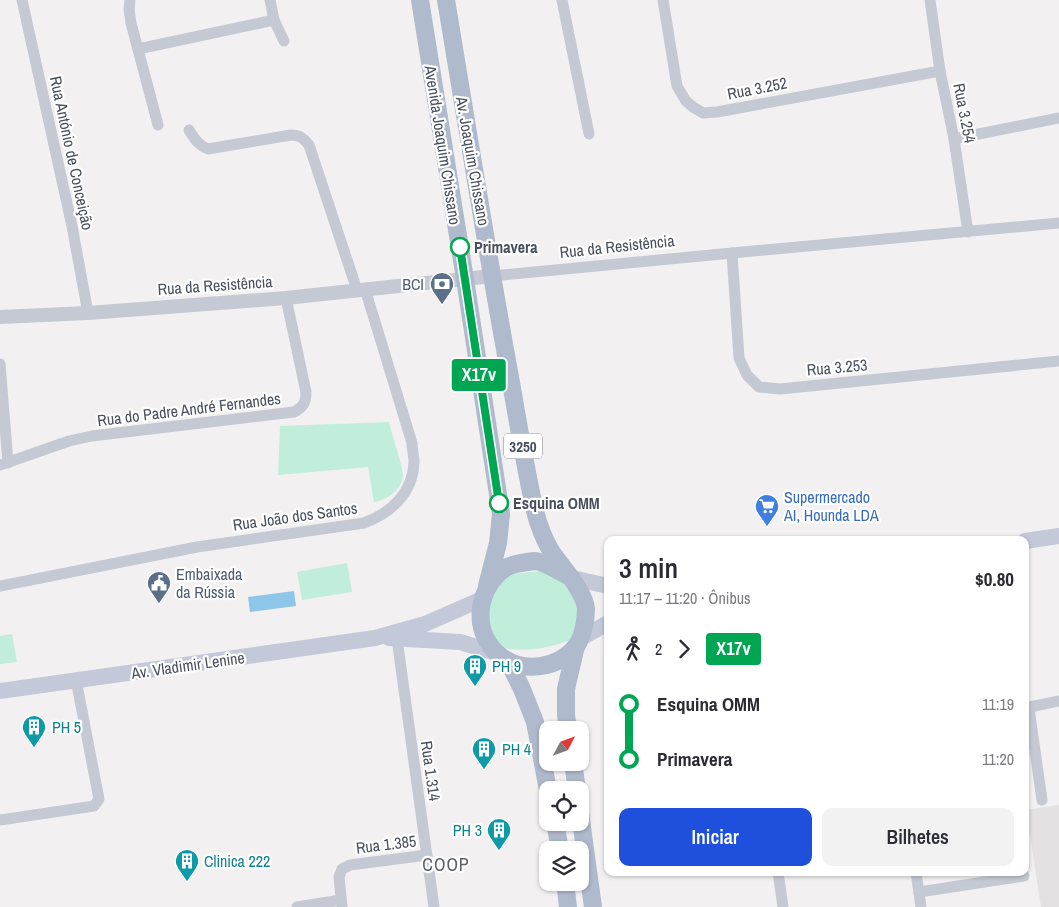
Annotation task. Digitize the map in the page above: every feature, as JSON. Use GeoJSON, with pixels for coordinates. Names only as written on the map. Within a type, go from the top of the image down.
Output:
{"type":"FeatureCollection","features":[{"type":"Feature","properties":{"kind":"main road","name":"Avenida Joaquim Chissano"},"geometry":{"type":"LineString","coordinates":[[420,0],[501,514],[498,543],[484,593]]}},
{"type":"Feature","properties":{"kind":"main road","name":"Av. Joaquim Chissano"},"geometry":{"type":"LineString","coordinates":[[446,0],[492,276],[535,513],[551,552],[572,578]]}},
{"type":"Feature","properties":{"kind":"main road"},"geometry":{"type":"LineString","coordinates":[[1029,540],[1059,536]]}},
{"type":"Feature","properties":{"kind":"main road"},"geometry":{"type":"LineString","coordinates":[[546,781],[535,722],[522,689],[503,657],[485,638],[480,619],[484,593],[508,566],[537,561],[572,578],[604,585]]}},
{"type":"Feature","properties":{"kind":"main road"},"geometry":{"type":"LineString","coordinates":[[567,721],[566,689],[586,607],[572,578]]}},
{"type":"Feature","properties":{"kind":"main road","name":"Av. Vladimir Lenine"},"geometry":{"type":"LineString","coordinates":[[0,691],[395,635],[425,624],[484,593]]}},
{"type":"Feature","properties":{"kind":"main road"},"geometry":{"type":"LineString","coordinates":[[503,657],[526,667],[545,666],[562,659],[579,642],[604,626]]}},
{"type":"Feature","properties":{"kind":"main road","name":"Av. Vladimir Lenine"},"geometry":{"type":"LineString","coordinates":[[395,635],[460,642],[503,657]]}},
{"type":"Feature","properties":{"kind":"main road"},"geometry":{"type":"LineString","coordinates":[[583,831],[594,907]]}},
{"type":"Feature","properties":{"kind":"main road"},"geometry":{"type":"LineString","coordinates":[[565,891],[568,907]]}},
{"type":"Feature","properties":{"kind":"street","name":"Rua António de Conceição"},"geometry":{"type":"LineString","coordinates":[[22,0],[72,226],[88,313]]}},
{"type":"Feature","properties":{"kind":"street"},"geometry":{"type":"LineString","coordinates":[[130,0],[131,23],[158,125]]}},
{"type":"Feature","properties":{"kind":"street"},"geometry":{"type":"LineString","coordinates":[[270,0],[274,20],[284,41]]}},
{"type":"Feature","properties":{"kind":"street"},"geometry":{"type":"LineString","coordinates":[[562,0],[589,134]]}},
{"type":"Feature","properties":{"kind":"street","name":"Rua 3.252"},"geometry":{"type":"LineString","coordinates":[[663,0],[677,86],[686,101],[703,113],[717,112],[940,70]]}},
{"type":"Feature","properties":{"kind":"street","name":"Rua 3.254"},"geometry":{"type":"LineString","coordinates":[[930,0],[968,232]]}},
{"type":"Feature","properties":{"kind":"street"},"geometry":{"type":"LineString","coordinates":[[138,50],[274,20]]}},
{"type":"Feature","properties":{"kind":"street"},"geometry":{"type":"LineString","coordinates":[[954,139],[1059,118]]}},
{"type":"Feature","properties":{"kind":"street","name":"Rua João dos Santos"},"geometry":{"type":"LineString","coordinates":[[0,586],[196,547],[364,523],[390,510],[402,496],[411,478],[414,462],[412,443],[361,290],[309,145],[304,138],[298,135],[291,135],[208,149],[196,142],[189,130]]}},
{"type":"Feature","properties":{"kind":"street","name":"Rua da Resistência"},"geometry":{"type":"LineString","coordinates":[[0,317],[88,313],[286,298],[732,252],[1059,223]]}},
{"type":"Feature","properties":{"kind":"street","name":"Rua 3.253"},"geometry":{"type":"LineString","coordinates":[[732,252],[739,358],[747,375],[759,387],[780,389],[1059,361]]}},
{"type":"Feature","properties":{"kind":"street","name":"Rua do Padre André Fernandes"},"geometry":{"type":"LineString","coordinates":[[4,464],[69,441],[92,436],[286,414],[302,408],[306,401],[306,392],[286,298]]}},
{"type":"Feature","properties":{"kind":"street"},"geometry":{"type":"LineString","coordinates":[[0,364],[4,464]]}},
{"type":"Feature","properties":{"kind":"street","name":"Rua 1.314"},"geometry":{"type":"LineString","coordinates":[[395,635],[434,907]]}},
{"type":"Feature","properties":{"kind":"street"},"geometry":{"type":"LineString","coordinates":[[0,820],[94,806],[99,798],[76,680]]}},
{"type":"Feature","properties":{"kind":"street"},"geometry":{"type":"LineString","coordinates":[[1029,708],[1059,701]]}},
{"type":"Feature","properties":{"kind":"street"},"geometry":{"type":"LineString","coordinates":[[1029,720],[1042,800]]}},
{"type":"Feature","properties":{"kind":"street","name":"Rua 1.385"},"geometry":{"type":"LineString","coordinates":[[342,904],[339,877],[342,869],[350,865],[427,856]]}},
{"type":"Feature","properties":{"kind":"street"},"geometry":{"type":"LineString","coordinates":[[779,876],[783,907]]}},
{"type":"Feature","properties":{"kind":"street"},"geometry":{"type":"LineString","coordinates":[[917,876],[921,907]]}},
{"type":"Feature","properties":{"kind":"street"},"geometry":{"type":"LineString","coordinates":[[919,892],[1024,876]]}},
{"type":"Feature","properties":{"kind":"street"},"geometry":{"type":"LineString","coordinates":[[296,907],[342,904]]}},
{"type":"Feature","properties":{"kind":"shaded area"},"geometry":{"type":"Polygon","coordinates":[[[1059,805],[1059,907],[1041,907],[1029,829],[1029,810],[1059,805]]]}},
{"type":"Feature","properties":{"kind":"green space"},"geometry":{"type":"Polygon","coordinates":[[[389,422],[403,475],[397,490],[384,499],[374,502],[368,467],[278,475],[280,426],[389,422]]]}},
{"type":"Feature","properties":{"kind":"green space"},"geometry":{"type":"Polygon","coordinates":[[[347,563],[352,592],[302,600],[297,572],[347,563]]]}},
{"type":"Feature","properties":{"kind":"green space"},"geometry":{"type":"Polygon","coordinates":[[[549,570],[561,573],[587,605],[570,640],[552,646],[522,650],[494,645],[479,597],[506,575],[549,570]]]}},
{"type":"Feature","properties":{"kind":"green space"},"geometry":{"type":"Polygon","coordinates":[[[12,634],[17,662],[0,664],[0,636],[12,634]]]}},
{"type":"Feature","properties":{"kind":"water"},"geometry":{"type":"Polygon","coordinates":[[[294,591],[296,606],[250,612],[248,597],[294,591]]]}},
{"type":"Feature","properties":{"kind":"bus line","name":"X17v"},"geometry":{"type":"LineString","coordinates":[[460,247],[499,503]]}},
{"type":"Feature","properties":{"kind":"place","name":"Primavera"},"geometry":{"type":"Point","coordinates":[460,247]}},
{"type":"Feature","properties":{"kind":"place","name":"BCI"},"geometry":{"type":"Point","coordinates":[442,305]}},
{"type":"Feature","properties":{"kind":"place","name":"Esquina OMM"},"geometry":{"type":"Point","coordinates":[499,503]}},
{"type":"Feature","properties":{"kind":"place","name":"Supermercado AI, Hounda LDA"},"geometry":{"type":"Point","coordinates":[767,527]}},
{"type":"Feature","properties":{"kind":"place","name":"Embaixada da Rússia"},"geometry":{"type":"Point","coordinates":[159,604]}},
{"type":"Feature","properties":{"kind":"place","name":"PH 9"},"geometry":{"type":"Point","coordinates":[475,687]}},
{"type":"Feature","properties":{"kind":"place","name":"PH 5"},"geometry":{"type":"Point","coordinates":[34,748]}},
{"type":"Feature","properties":{"kind":"place","name":"PH 4"},"geometry":{"type":"Point","coordinates":[484,770]}},
{"type":"Feature","properties":{"kind":"place","name":"PH 3"},"geometry":{"type":"Point","coordinates":[499,851]}},
{"type":"Feature","properties":{"kind":"place","name":"Clinica 222"},"geometry":{"type":"Point","coordinates":[187,882]}},
{"type":"Feature","properties":{"kind":"district","name":"COOP"},"geometry":{"type":"Point","coordinates":[446,864]}}]}
